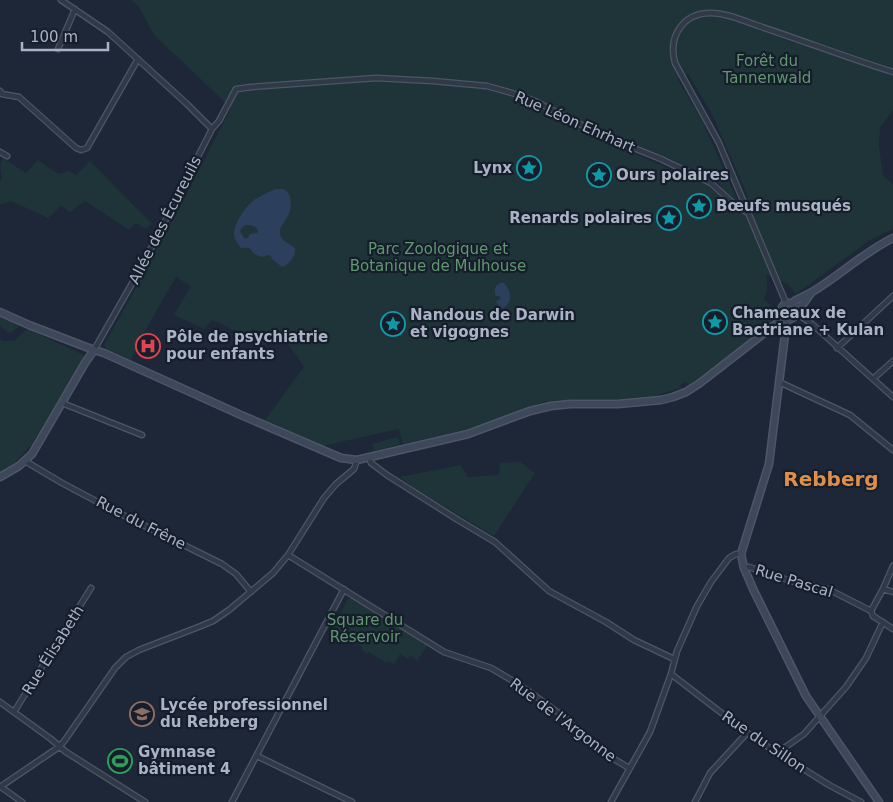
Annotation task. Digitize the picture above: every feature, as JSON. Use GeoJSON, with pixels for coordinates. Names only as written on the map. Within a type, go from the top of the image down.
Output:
{"type":"FeatureCollection","features":[{"type":"Feature","properties":{"kind":"main road"},"geometry":{"type":"LineString","coordinates":[[879,802],[806,696],[744,568],[741,554],[769,464],[785,318],[782,315],[781,309],[783,304],[793,307],[804,303],[811,293],[858,258],[893,238]]}},
{"type":"Feature","properties":{"kind":"main road"},"geometry":{"type":"LineString","coordinates":[[0,312],[104,353],[341,458],[357,460],[468,434],[540,408],[570,404],[618,404],[673,397],[707,378],[785,318],[794,317],[793,307]]}},
{"type":"Feature","properties":{"kind":"main road"},"geometry":{"type":"LineString","coordinates":[[0,477],[16,468],[33,452],[94,350]]}},
{"type":"Feature","properties":{"kind":"street"},"geometry":{"type":"LineString","coordinates":[[61,0],[108,32],[212,129]]}},
{"type":"Feature","properties":{"kind":"street"},"geometry":{"type":"LineString","coordinates":[[58,49],[76,9]]}},
{"type":"Feature","properties":{"kind":"street"},"geometry":{"type":"LineString","coordinates":[[893,72],[724,15],[708,13],[691,18],[683,24],[675,35],[673,43],[675,63],[719,143],[748,213],[793,307],[893,397]]}},
{"type":"Feature","properties":{"kind":"street"},"geometry":{"type":"LineString","coordinates":[[0,91],[2,94],[19,97],[76,148],[82,150],[87,148],[138,59]]}},
{"type":"Feature","properties":{"kind":"street","name":"Rue Léon Ehrhart"},"geometry":{"type":"LineString","coordinates":[[236,89],[368,78],[487,86],[535,101],[599,134],[712,182],[735,205],[748,213]]}},
{"type":"Feature","properties":{"kind":"street","name":"Allée des Écureuils"},"geometry":{"type":"LineString","coordinates":[[94,350],[142,266],[212,129],[219,121],[236,89]]}},
{"type":"Feature","properties":{"kind":"street"},"geometry":{"type":"LineString","coordinates":[[0,152],[6,156]]}},
{"type":"Feature","properties":{"kind":"street"},"geometry":{"type":"LineString","coordinates":[[837,348],[893,296]]}},
{"type":"Feature","properties":{"kind":"street"},"geometry":{"type":"LineString","coordinates":[[873,379],[893,361]]}},
{"type":"Feature","properties":{"kind":"street"},"geometry":{"type":"LineString","coordinates":[[779,382],[850,415],[893,450]]}},
{"type":"Feature","properties":{"kind":"street"},"geometry":{"type":"LineString","coordinates":[[62,403],[142,435]]}},
{"type":"Feature","properties":{"kind":"street"},"geometry":{"type":"LineString","coordinates":[[369,457],[371,462],[387,475],[494,542],[549,591],[606,622],[634,640],[674,659]]}},
{"type":"Feature","properties":{"kind":"street"},"geometry":{"type":"LineString","coordinates":[[22,802],[0,787],[59,747],[115,668],[126,657],[139,650],[207,624],[251,592],[273,573],[288,555],[324,498],[354,468],[357,460]]}},
{"type":"Feature","properties":{"kind":"street","name":"Rue du Frêne"},"geometry":{"type":"LineString","coordinates":[[25,461],[111,509],[222,564],[236,574],[251,592]]}},
{"type":"Feature","properties":{"kind":"street"},"geometry":{"type":"LineString","coordinates":[[611,802],[650,732],[671,674],[681,639],[697,606],[710,582],[729,558],[733,555],[741,554]]}},
{"type":"Feature","properties":{"kind":"street","name":"Rue de l'Argonne"},"geometry":{"type":"LineString","coordinates":[[288,555],[444,652],[491,668],[520,685],[563,716],[599,750],[629,768]]}},
{"type":"Feature","properties":{"kind":"street"},"geometry":{"type":"LineString","coordinates":[[871,611],[893,566]]}},
{"type":"Feature","properties":{"kind":"street","name":"Rue Pascal"},"geometry":{"type":"LineString","coordinates":[[744,568],[750,567],[791,581],[828,589],[871,611],[873,616],[893,628]]}},
{"type":"Feature","properties":{"kind":"street","name":"Rue Élisabeth"},"geometry":{"type":"LineString","coordinates":[[14,712],[91,588]]}},
{"type":"Feature","properties":{"kind":"street"},"geometry":{"type":"LineString","coordinates":[[232,802],[344,589]]}},
{"type":"Feature","properties":{"kind":"street"},"geometry":{"type":"LineString","coordinates":[[883,589],[893,592]]}},
{"type":"Feature","properties":{"kind":"street"},"geometry":{"type":"LineString","coordinates":[[777,752],[804,734],[846,688],[860,667],[883,622]]}},
{"type":"Feature","properties":{"kind":"street","name":"Rue du Sillon"},"geometry":{"type":"LineString","coordinates":[[671,674],[747,733],[829,785],[861,802]]}},
{"type":"Feature","properties":{"kind":"street"},"geometry":{"type":"LineString","coordinates":[[0,702],[51,739],[59,747],[145,802]]}},
{"type":"Feature","properties":{"kind":"street"},"geometry":{"type":"LineString","coordinates":[[695,802],[710,773],[747,733]]}},
{"type":"Feature","properties":{"kind":"street"},"geometry":{"type":"LineString","coordinates":[[257,756],[352,802]]}},
{"type":"Feature","properties":{"kind":"green space","name":"Parc Zoologique et Botanique de Mulhouse"},"geometry":{"type":"Polygon","coordinates":[[[131,0],[893,0],[893,110],[880,128],[879,145],[883,176],[893,184],[893,229],[870,240],[796,294],[789,285],[766,274],[768,287],[763,300],[774,309],[775,315],[772,322],[696,380],[688,385],[686,382],[680,385],[681,388],[654,396],[543,402],[476,427],[403,444],[399,429],[322,446],[265,420],[304,367],[280,332],[272,343],[263,344],[258,339],[257,331],[253,329],[245,335],[212,320],[204,329],[174,315],[191,286],[176,277],[142,336],[131,360],[105,347],[105,343],[231,108],[154,35],[139,7],[131,0]],[[688,74],[678,80],[701,118],[737,200],[743,201],[748,197],[712,114],[688,74]],[[584,122],[580,124],[581,128],[612,144],[709,186],[718,193],[723,188],[714,179],[664,156],[602,132],[584,122]]]}},
{"type":"Feature","properties":{"kind":"green space"},"geometry":{"type":"Polygon","coordinates":[[[3,158],[26,173],[38,160],[58,174],[69,171],[76,175],[90,161],[152,224],[146,229],[136,223],[129,230],[85,201],[70,212],[61,206],[48,218],[11,201],[0,205],[1,163],[3,158]]]}},
{"type":"Feature","properties":{"kind":"green space"},"geometry":{"type":"Polygon","coordinates":[[[0,317],[20,326],[8,333],[0,325],[0,317]]]}},
{"type":"Feature","properties":{"kind":"green space"},"geometry":{"type":"Polygon","coordinates":[[[27,329],[84,355],[84,357],[31,445],[15,463],[0,472],[0,339],[14,341],[27,329]]]}},
{"type":"Feature","properties":{"kind":"green space"},"geometry":{"type":"Polygon","coordinates":[[[398,437],[400,444],[374,451],[372,444],[398,437]]]}},
{"type":"Feature","properties":{"kind":"green space"},"geometry":{"type":"Polygon","coordinates":[[[520,462],[535,473],[494,536],[399,477],[461,465],[468,477],[499,475],[500,463],[520,462]]]}},
{"type":"Feature","properties":{"kind":"green space","name":"Square du Réservoir"},"geometry":{"type":"Polygon","coordinates":[[[351,598],[387,620],[389,625],[393,624],[427,646],[417,661],[410,656],[408,659],[400,654],[394,664],[388,661],[386,663],[369,652],[368,654],[361,650],[362,647],[333,629],[347,600],[351,598]]]}},
{"type":"Feature","properties":{"kind":"water"},"geometry":{"type":"Polygon","coordinates":[[[275,189],[286,191],[291,203],[288,216],[281,226],[280,235],[282,239],[295,248],[295,254],[288,264],[282,267],[271,256],[262,257],[256,255],[250,248],[241,248],[234,236],[236,225],[248,206],[254,200],[275,189]],[[246,225],[240,231],[245,239],[250,234],[257,233],[258,231],[254,226],[246,225]]]}},
{"type":"Feature","properties":{"kind":"water"},"geometry":{"type":"Polygon","coordinates":[[[504,283],[510,296],[509,302],[504,308],[499,306],[496,301],[501,297],[495,295],[495,288],[504,283]]]}},
{"type":"Feature","properties":{"kind":"place","name":"Lynx"},"geometry":{"type":"Point","coordinates":[529,168]}},
{"type":"Feature","properties":{"kind":"place","name":"Ours polaires"},"geometry":{"type":"Point","coordinates":[599,175]}},
{"type":"Feature","properties":{"kind":"place","name":"Bœufs musqués"},"geometry":{"type":"Point","coordinates":[699,206]}},
{"type":"Feature","properties":{"kind":"place","name":"Renards polaires"},"geometry":{"type":"Point","coordinates":[669,218]}},
{"type":"Feature","properties":{"kind":"place","name":"Chameaux de Bactriane + Kulan"},"geometry":{"type":"Point","coordinates":[715,322]}},
{"type":"Feature","properties":{"kind":"place","name":"Nandous de Darwin et vigognes"},"geometry":{"type":"Point","coordinates":[393,324]}},
{"type":"Feature","properties":{"kind":"place","name":"Pôle de psychiatrie pour enfants"},"geometry":{"type":"Point","coordinates":[148,346]}},
{"type":"Feature","properties":{"kind":"place","name":"Lycée professionnel du Rebberg"},"geometry":{"type":"Point","coordinates":[142,714]}},
{"type":"Feature","properties":{"kind":"place","name":"Gymnase bâtiment 4"},"geometry":{"type":"Point","coordinates":[120,761]}},
{"type":"Feature","properties":{"kind":"district","name":"Rebberg"},"geometry":{"type":"Point","coordinates":[831,479]}},
{"type":"Feature","properties":{"kind":"park label","name":"Forêt du Tannenwald"},"geometry":{"type":"Point","coordinates":[767,70]}}]}
